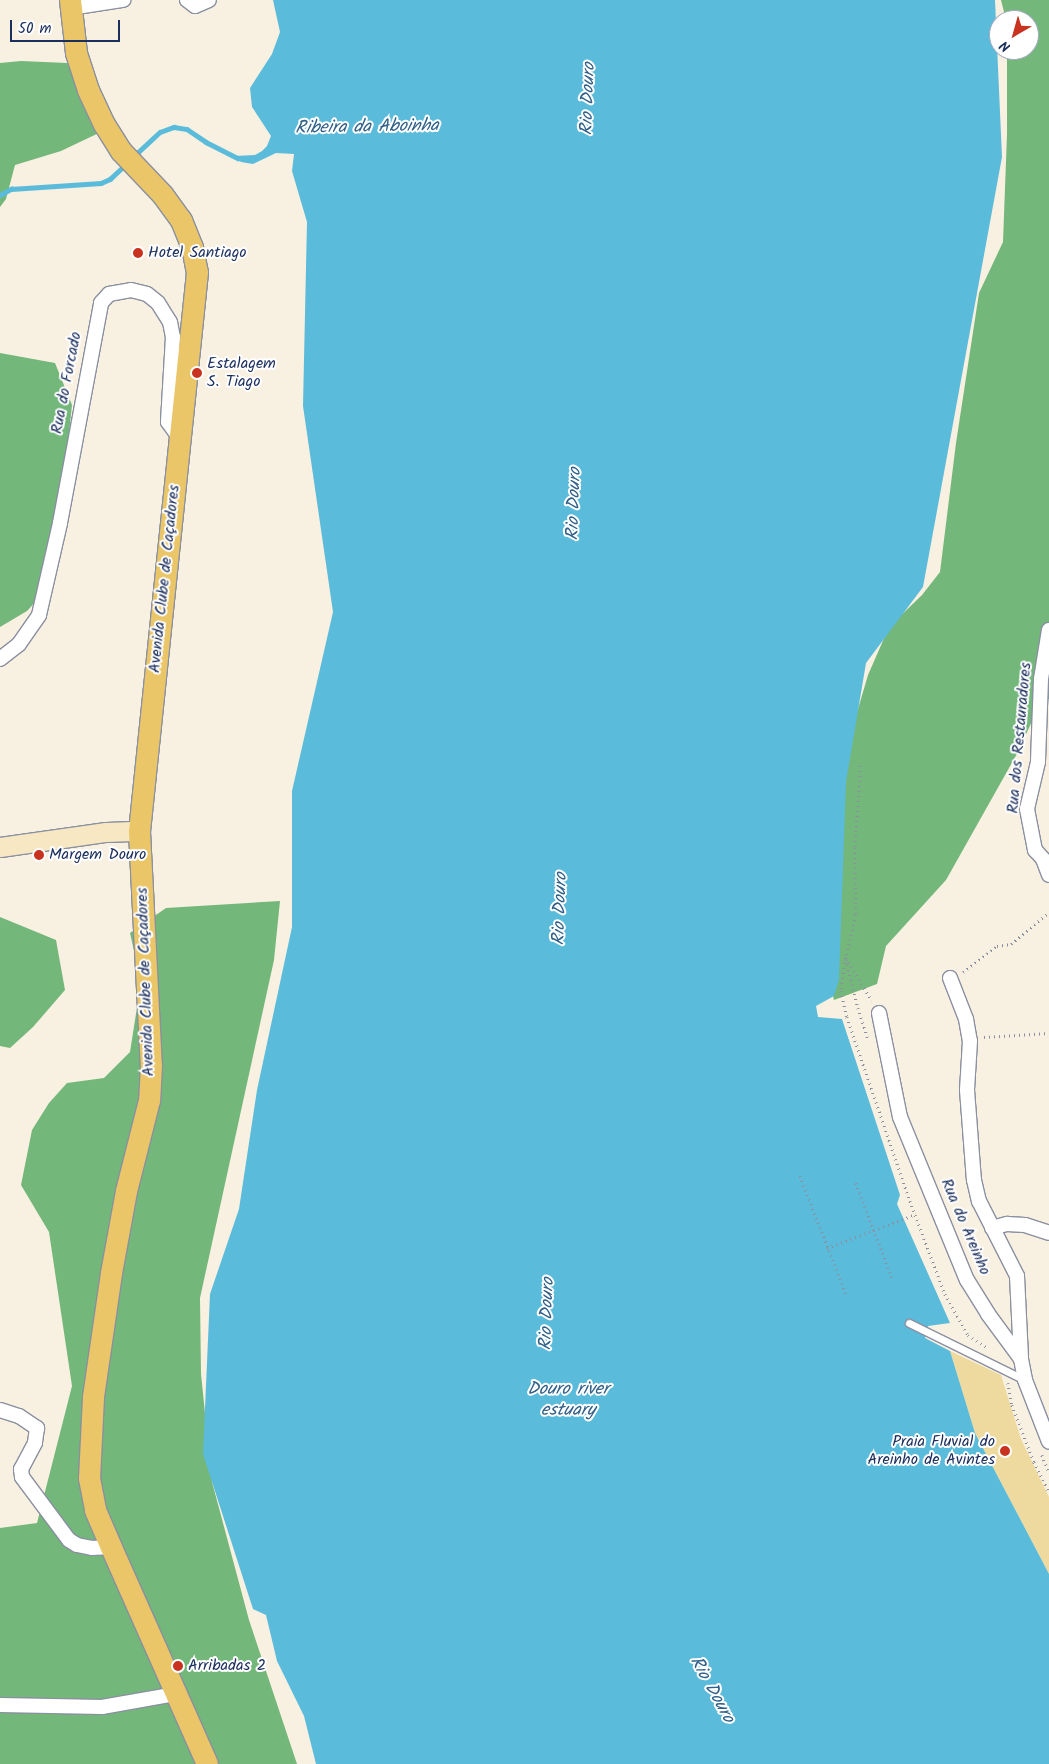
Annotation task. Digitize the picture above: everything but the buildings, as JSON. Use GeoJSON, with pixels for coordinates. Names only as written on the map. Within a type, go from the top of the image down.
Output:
{"type":"FeatureCollection","features":[{"type":"Feature","properties":{"kind":"main road","name":"Avenida Clube de Caçadores"},"geometry":{"type":"LineString","coordinates":[[70,4],[76,53],[88,90],[104,124],[121,151],[137,170],[162,194],[181,220],[192,247],[197,272],[139,831],[151,1065],[149,1100],[126,1191],[111,1273],[92,1397],[89,1478],[95,1510],[110,1547],[207,1764]]}},
{"type":"Feature","properties":{"kind":"main road"},"geometry":{"type":"LineString","coordinates":[[0,847],[106,832],[139,831]]}},
{"type":"Feature","properties":{"kind":"street"},"geometry":{"type":"LineString","coordinates":[[70,4],[122,0]]}},
{"type":"Feature","properties":{"kind":"street"},"geometry":{"type":"LineString","coordinates":[[186,0],[195,6],[209,0]]}},
{"type":"Feature","properties":{"kind":"street","name":"Rua do Forcado"},"geometry":{"type":"LineString","coordinates":[[0,659],[19,644],[39,615],[60,523],[100,303],[109,294],[131,290],[147,294],[158,303],[170,322],[173,338],[168,422],[179,437]]}},
{"type":"Feature","properties":{"kind":"street","name":"Rua dos Restauradores"},"geometry":{"type":"LineString","coordinates":[[1049,630],[1041,679],[1038,762],[1027,809],[1035,850],[1043,859],[1049,874]]}},
{"type":"Feature","properties":{"kind":"street"},"geometry":{"type":"LineString","coordinates":[[950,978],[966,1019],[970,1041],[967,1090],[974,1180],[979,1201],[1017,1276],[1021,1360]]}},
{"type":"Feature","properties":{"kind":"street","name":"Rua do Areinho"},"geometry":{"type":"LineString","coordinates":[[879,1013],[900,1117],[967,1280],[988,1314],[1021,1360],[1025,1380],[1042,1430],[1049,1442]]}},
{"type":"Feature","properties":{"kind":"street"},"geometry":{"type":"LineString","coordinates":[[992,1228],[1007,1224],[1025,1225],[1049,1233]]}},
{"type":"Feature","properties":{"kind":"street"},"geometry":{"type":"LineString","coordinates":[[0,1410],[19,1416],[37,1428],[35,1443],[21,1469],[22,1477],[69,1540],[77,1545],[92,1548],[110,1547]]}},
{"type":"Feature","properties":{"kind":"street"},"geometry":{"type":"LineString","coordinates":[[0,1704],[102,1707],[176,1694]]}},
{"type":"Feature","properties":{"kind":"lane"},"geometry":{"type":"LineString","coordinates":[[908,1323],[1025,1380]]}},
{"type":"Feature","properties":{"kind":"path"},"geometry":{"type":"LineString","coordinates":[[861,766],[855,848],[856,915],[841,991],[846,1017],[945,1294],[968,1335],[988,1349]]}},
{"type":"Feature","properties":{"kind":"path"},"geometry":{"type":"LineString","coordinates":[[950,978],[969,969],[997,946],[1011,944],[1049,912]]}},
{"type":"Feature","properties":{"kind":"path"},"geometry":{"type":"LineString","coordinates":[[846,958],[879,1013]]}},
{"type":"Feature","properties":{"kind":"path"},"geometry":{"type":"LineString","coordinates":[[970,1041],[1005,1035],[1049,1033]]}},
{"type":"Feature","properties":{"kind":"path"},"geometry":{"type":"LineString","coordinates":[[800,1176],[847,1296]]}},
{"type":"Feature","properties":{"kind":"path"},"geometry":{"type":"LineString","coordinates":[[856,1183],[892,1278]]}},
{"type":"Feature","properties":{"kind":"path"},"geometry":{"type":"LineString","coordinates":[[827,1248],[916,1214]]}},
{"type":"Feature","properties":{"kind":"path"},"geometry":{"type":"LineString","coordinates":[[1005,1370],[1012,1405],[1034,1462],[1049,1491]]}},
{"type":"Feature","properties":{"kind":"green space"},"geometry":{"type":"Polygon","coordinates":[[[1001,0],[1049,0],[1049,699],[1042,699],[1018,752],[946,880],[886,946],[877,984],[834,1000],[832,992],[842,736],[853,726],[868,675],[889,627],[922,595],[940,572],[956,443],[979,293],[1003,242],[1007,134],[1007,60],[1039,60],[1039,10],[1004,10],[1001,0]]]}},
{"type":"Feature","properties":{"kind":"green space"},"geometry":{"type":"Polygon","coordinates":[[[21,61],[67,63],[103,131],[61,151],[15,165],[6,199],[0,207],[0,63],[21,61]]]}},
{"type":"Feature","properties":{"kind":"green space"},"geometry":{"type":"Polygon","coordinates":[[[0,353],[55,363],[72,405],[53,583],[27,611],[0,627],[0,353]]]}},
{"type":"Feature","properties":{"kind":"green space"},"geometry":{"type":"Polygon","coordinates":[[[280,901],[274,960],[200,1298],[201,1374],[212,1482],[249,1620],[297,1764],[0,1764],[0,1528],[37,1523],[72,1386],[49,1232],[21,1185],[32,1130],[49,1103],[67,1083],[104,1078],[130,1052],[141,982],[130,933],[166,908],[280,901]]]}},
{"type":"Feature","properties":{"kind":"green space"},"geometry":{"type":"Polygon","coordinates":[[[0,917],[56,940],[65,990],[33,1027],[10,1048],[0,1046],[0,917]]]}},
{"type":"Feature","properties":{"kind":"sand","name":"Praia Fluvial do Areinho de Avintes"},"geometry":{"type":"Polygon","coordinates":[[[950,1351],[1001,1375],[1021,1439],[1049,1497],[1049,1574],[975,1433],[950,1351]]]}},
{"type":"Feature","properties":{"kind":"water","name":"Douro river estuary"},"geometry":{"type":"Polygon","coordinates":[[[273,0],[995,0],[995,10],[989,10],[989,60],[998,60],[1002,157],[923,587],[866,663],[846,782],[839,980],[834,996],[816,1006],[818,1017],[842,1019],[900,1195],[897,1204],[950,1323],[928,1326],[925,1338],[950,1351],[975,1433],[1049,1574],[1049,1764],[316,1764],[304,1716],[277,1661],[266,1615],[253,1609],[203,1454],[210,1294],[239,1209],[257,1090],[292,927],[292,791],[333,612],[303,406],[307,222],[292,171],[294,154],[276,153],[253,164],[241,162],[234,156],[255,155],[267,146],[271,136],[252,107],[250,88],[272,54],[280,32],[273,0]]]}},
{"type":"Feature","properties":{"kind":"waterway","name":"Ribeira da Aboinha"},"geometry":{"type":"LineString","coordinates":[[134,156],[160,132],[174,127],[187,129],[206,142],[238,158]]}},
{"type":"Feature","properties":{"kind":"waterway","name":"Ribeira da Aboinha"},"geometry":{"type":"LineString","coordinates":[[0,195],[11,189],[101,183],[110,179],[125,165]]}},
{"type":"Feature","properties":{"kind":"place","name":"Hotel Santiago"},"geometry":{"type":"Point","coordinates":[138,253]}},
{"type":"Feature","properties":{"kind":"place","name":"Estalagem S. Tiago"},"geometry":{"type":"Point","coordinates":[197,373]}},
{"type":"Feature","properties":{"kind":"place","name":"Margem Douro"},"geometry":{"type":"Point","coordinates":[39,855]}},
{"type":"Feature","properties":{"kind":"place","name":"Praia Fluvial do Areinho de Avintes"},"geometry":{"type":"Point","coordinates":[1005,1451]}},
{"type":"Feature","properties":{"kind":"place","name":"Arribadas 2"},"geometry":{"type":"Point","coordinates":[178,1666]}},
{"type":"Feature","properties":{"kind":"water label","name":"Rio Douro"},"geometry":{"type":"Point","coordinates":[589,99]}},
{"type":"Feature","properties":{"kind":"water label","name":"Rio Douro"},"geometry":{"type":"Point","coordinates":[575,504]}},
{"type":"Feature","properties":{"kind":"water label","name":"Rio Douro"},"geometry":{"type":"Point","coordinates":[561,909]}},
{"type":"Feature","properties":{"kind":"water label","name":"Rio Douro"},"geometry":{"type":"Point","coordinates":[548,1314]}},
{"type":"Feature","properties":{"kind":"water label","name":"Rio Douro"},"geometry":{"type":"Point","coordinates":[711,1690]}}]}
